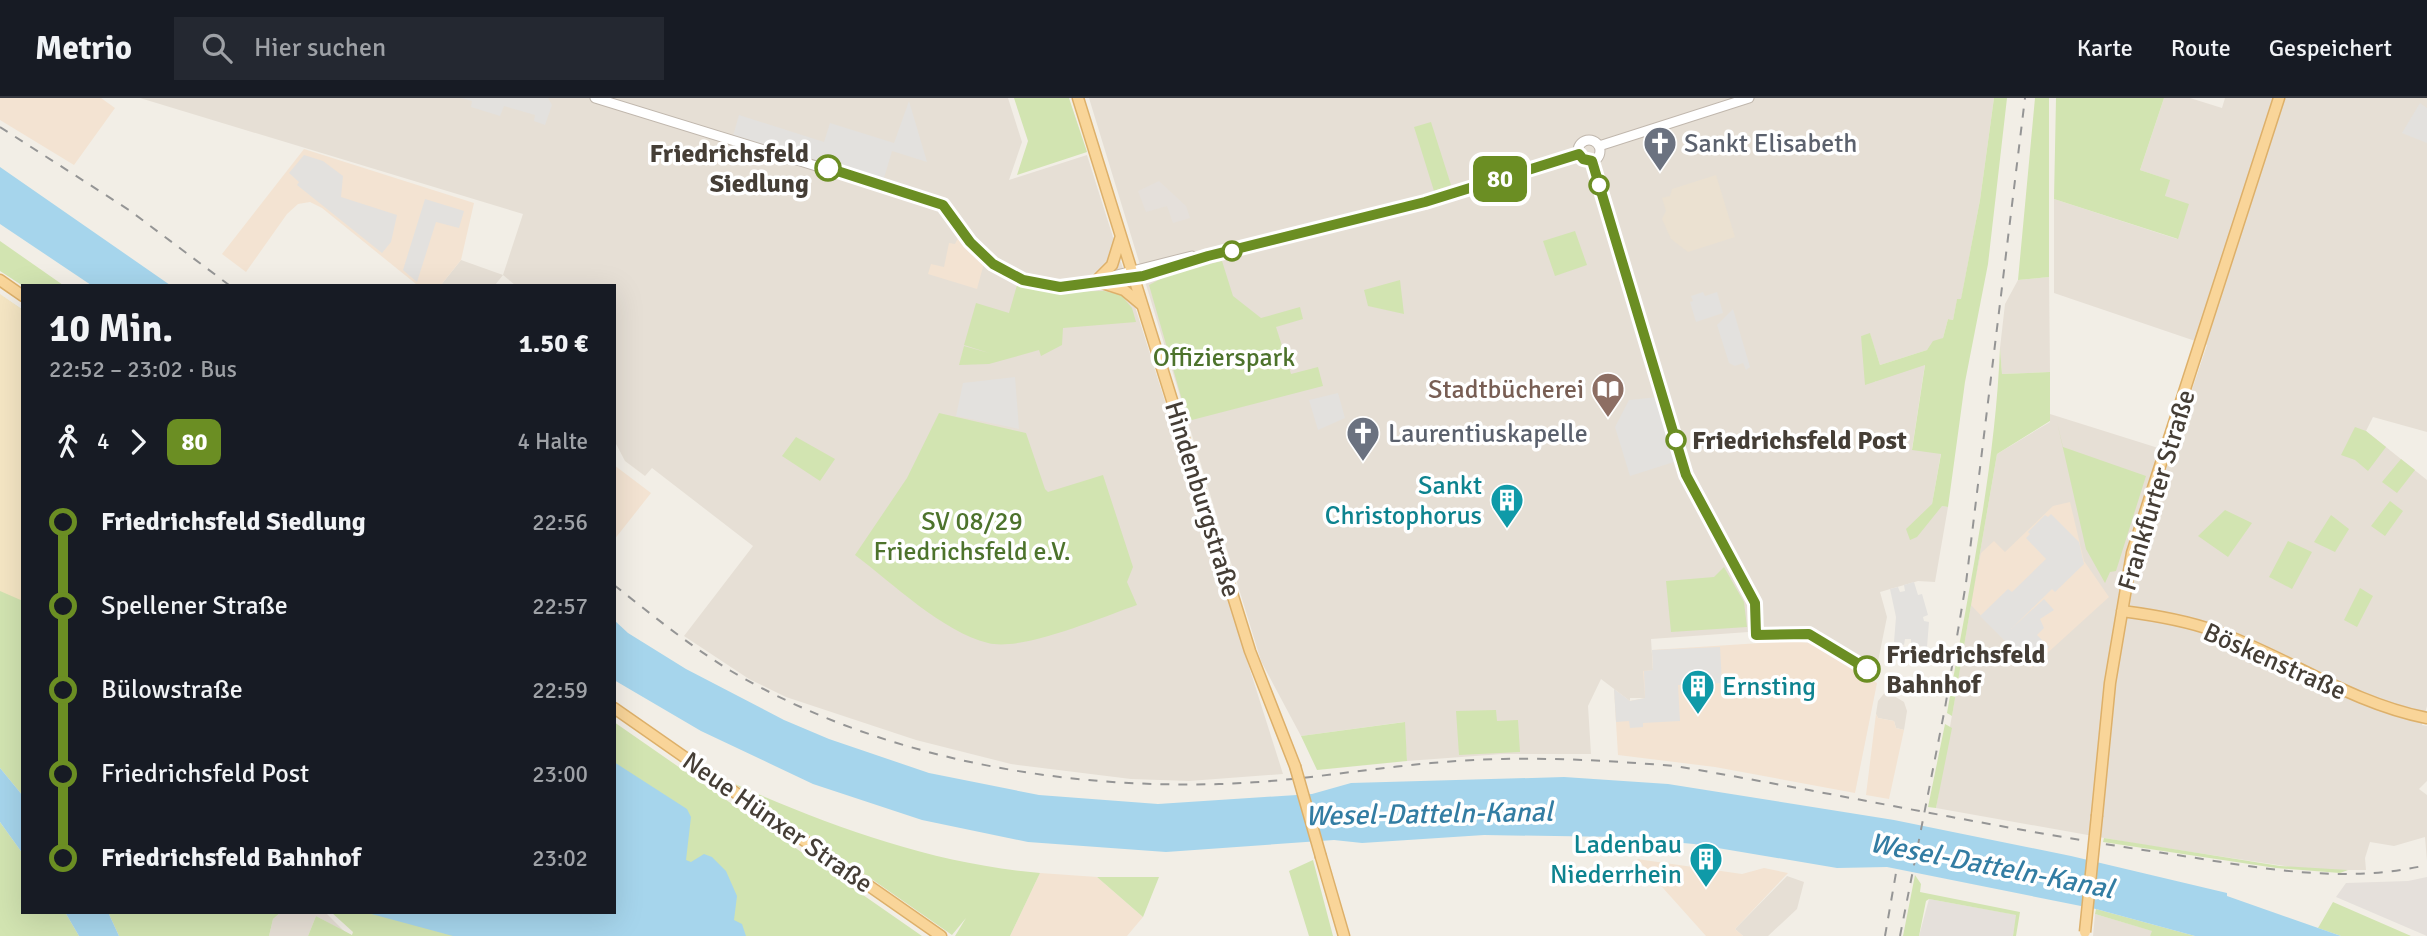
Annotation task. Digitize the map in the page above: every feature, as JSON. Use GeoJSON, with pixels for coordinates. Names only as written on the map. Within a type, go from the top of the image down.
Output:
{"type":"FeatureCollection","features":[{"type":"Feature","properties":{"kind":"main road","name":"Hindenburgstraße"},"geometry":{"type":"LineString","coordinates":[[1078,98],[1250,651],[1295,766],[1344,936]]}},
{"type":"Feature","properties":{"kind":"main road","name":"Frankfurter Straße"},"geometry":{"type":"LineString","coordinates":[[2085,934],[2110,683],[2139,528],[2279,98]]}},
{"type":"Feature","properties":{"kind":"main road"},"geometry":{"type":"LineString","coordinates":[[1121,236],[1112,265],[1096,281],[1124,290],[1143,306]]}},
{"type":"Feature","properties":{"kind":"main road"},"geometry":{"type":"LineString","coordinates":[[0,280],[21,295]]}},
{"type":"Feature","properties":{"kind":"main road","name":"Böskenstraße"},"geometry":{"type":"LineString","coordinates":[[2122,611],[2178,619],[2215,630],[2356,697],[2387,709],[2427,718]]}},
{"type":"Feature","properties":{"kind":"main road","name":"Neue Hünxer Straße"},"geometry":{"type":"LineString","coordinates":[[616,709],[941,936]]}},
{"type":"Feature","properties":{"kind":"street"},"geometry":{"type":"LineString","coordinates":[[595,98],[943,205],[970,242],[1003,271],[1046,286],[1060,287],[1096,281],[1110,283],[1133,273],[1203,254],[1208,256],[1425,202],[1579,154]]}},
{"type":"Feature","properties":{"kind":"street"},"geometry":{"type":"LineString","coordinates":[[1599,146],[1749,98]]}},
{"type":"Feature","properties":{"kind":"street"},"geometry":{"type":"LineString","coordinates":[[1579,154],[1584,141],[1590,140],[1599,146]]}},
{"type":"Feature","properties":{"kind":"street"},"geometry":{"type":"LineString","coordinates":[[1579,154],[1583,159],[1592,161],[1599,155],[1599,146]]}},
{"type":"Feature","properties":{"kind":"shaded area"},"geometry":{"type":"Polygon","coordinates":[[[0,98],[101,98],[115,108],[74,165],[0,120],[0,98]]]}},
{"type":"Feature","properties":{"kind":"shaded area"},"geometry":{"type":"Polygon","coordinates":[[[140,98],[1008,98],[1022,142],[1009,180],[1087,155],[1283,774],[1189,781],[1131,779],[1011,764],[916,740],[786,697],[749,679],[684,636],[753,546],[652,468],[645,476],[625,461],[616,444],[616,284],[514,284],[503,275],[523,214],[140,98]]]}},
{"type":"Feature","properties":{"kind":"shaded area"},"geometry":{"type":"Polygon","coordinates":[[[461,98],[548,98],[552,105],[545,125],[534,121],[535,115],[504,106],[500,116],[471,107],[472,101],[461,98]]]}},
{"type":"Feature","properties":{"kind":"shaded area"},"geometry":{"type":"Polygon","coordinates":[[[1089,98],[1994,98],[1980,200],[1961,300],[1957,300],[1953,320],[1948,319],[1943,338],[1927,350],[1880,365],[1870,334],[1861,336],[1875,382],[1879,378],[1925,364],[1912,449],[1941,453],[1932,504],[1948,507],[1935,582],[1918,581],[1880,592],[1887,617],[1876,671],[1805,628],[1651,639],[1653,671],[1645,698],[1630,698],[1630,701],[1601,679],[1588,706],[1591,754],[1502,754],[1407,761],[1404,722],[1301,736],[1261,661],[1089,98]]]}},
{"type":"Feature","properties":{"kind":"shaded area"},"geometry":{"type":"Polygon","coordinates":[[[2164,98],[2190,98],[2222,108],[2225,98],[2427,98],[2427,432],[2373,417],[2366,431],[2427,480],[2427,706],[2422,725],[2427,726],[2427,781],[2419,789],[2427,795],[2427,861],[2425,837],[2394,846],[2370,842],[2365,858],[2366,870],[2311,870],[2138,844],[1936,808],[1997,454],[2050,422],[2050,414],[2171,452],[2207,345],[2054,293],[2054,199],[2177,239],[2165,196],[2169,180],[2140,170],[2164,98]]]}},
{"type":"Feature","properties":{"kind":"shaded area"},"geometry":{"type":"Polygon","coordinates":[[[909,101],[927,162],[892,151],[884,178],[866,177],[733,136],[739,115],[824,142],[830,123],[894,143],[909,101]]]}},
{"type":"Feature","properties":{"kind":"shaded area"},"geometry":{"type":"Polygon","coordinates":[[[2420,103],[2427,108],[2427,143],[2402,133],[2420,103]]]}},
{"type":"Feature","properties":{"kind":"shaded area"},"geometry":{"type":"Polygon","coordinates":[[[304,149],[474,203],[461,260],[442,284],[416,284],[322,208],[310,202],[298,204],[287,214],[246,272],[222,254],[304,149]]]}},
{"type":"Feature","properties":{"kind":"shaded area"},"geometry":{"type":"Polygon","coordinates":[[[304,155],[323,161],[343,176],[341,197],[397,215],[391,242],[382,253],[297,185],[299,182],[289,173],[304,155]]]}},
{"type":"Feature","properties":{"kind":"shaded area"},"geometry":{"type":"Polygon","coordinates":[[[1716,175],[1735,237],[1688,252],[1671,239],[1662,219],[1666,211],[1662,198],[1670,196],[1672,189],[1716,175]]]}},
{"type":"Feature","properties":{"kind":"shaded area"},"geometry":{"type":"Polygon","coordinates":[[[1159,181],[1186,206],[1190,218],[1173,223],[1167,206],[1146,212],[1138,191],[1159,181]]]}},
{"type":"Feature","properties":{"kind":"shaded area"},"geometry":{"type":"Polygon","coordinates":[[[425,199],[464,211],[459,228],[436,222],[417,282],[403,270],[425,199]]]}},
{"type":"Feature","properties":{"kind":"shaded area"},"geometry":{"type":"Polygon","coordinates":[[[959,236],[984,263],[977,289],[928,274],[931,264],[944,267],[949,243],[955,244],[959,236]]]}},
{"type":"Feature","properties":{"kind":"shaded area"},"geometry":{"type":"Polygon","coordinates":[[[461,260],[503,275],[496,284],[442,284],[461,260]]]}},
{"type":"Feature","properties":{"kind":"shaded area"},"geometry":{"type":"Polygon","coordinates":[[[2049,277],[2050,372],[2002,374],[2000,348],[2005,304],[2018,280],[2049,277]]]}},
{"type":"Feature","properties":{"kind":"shaded area"},"geometry":{"type":"Polygon","coordinates":[[[1703,292],[1705,296],[1717,292],[1723,313],[1696,322],[1690,302],[1693,301],[1691,296],[1703,292]]]}},
{"type":"Feature","properties":{"kind":"shaded area"},"geometry":{"type":"Polygon","coordinates":[[[1733,309],[1750,367],[1746,370],[1743,363],[1735,366],[1729,363],[1717,325],[1733,309]]]}},
{"type":"Feature","properties":{"kind":"shaded area"},"geometry":{"type":"Polygon","coordinates":[[[1015,377],[1019,429],[956,416],[963,383],[1015,377]]]}},
{"type":"Feature","properties":{"kind":"shaded area"},"geometry":{"type":"Polygon","coordinates":[[[1338,393],[1345,418],[1318,430],[1309,400],[1338,393]]]}},
{"type":"Feature","properties":{"kind":"shaded area"},"geometry":{"type":"Polygon","coordinates":[[[1658,397],[1677,461],[1630,476],[1615,427],[1629,400],[1658,397]]]}},
{"type":"Feature","properties":{"kind":"shaded area"},"geometry":{"type":"Polygon","coordinates":[[[616,467],[651,493],[616,537],[616,467]]]}},
{"type":"Feature","properties":{"kind":"shaded area"},"geometry":{"type":"Polygon","coordinates":[[[2070,502],[2084,561],[2109,597],[2031,668],[1970,604],[1981,553],[1994,541],[2005,552],[2053,506],[2070,502]]]}},
{"type":"Feature","properties":{"kind":"shaded area"},"geometry":{"type":"Polygon","coordinates":[[[2051,514],[2079,542],[2084,564],[2055,592],[2052,589],[2011,629],[2044,599],[2054,610],[2040,619],[2044,628],[2037,635],[2049,647],[2030,666],[1980,616],[2008,589],[2012,592],[2046,559],[2026,538],[2030,534],[2028,532],[2045,515],[2048,517],[2051,514]]]}},
{"type":"Feature","properties":{"kind":"shaded area"},"geometry":{"type":"Polygon","coordinates":[[[1914,582],[1918,595],[1922,594],[1928,615],[1923,617],[1924,621],[1929,622],[1927,647],[1911,645],[1911,639],[1905,639],[1904,645],[1894,642],[1896,617],[1890,589],[1898,587],[1900,592],[1905,591],[1904,585],[1914,582]]]}},
{"type":"Feature","properties":{"kind":"shaded area"},"geometry":{"type":"Polygon","coordinates":[[[1792,641],[1810,643],[1877,683],[1855,793],[1715,767],[1618,755],[1614,689],[1630,701],[1645,698],[1643,671],[1653,670],[1652,650],[1792,641]]]}},
{"type":"Feature","properties":{"kind":"shaded area"},"geometry":{"type":"Polygon","coordinates":[[[1720,647],[1722,683],[1678,685],[1680,721],[1643,723],[1643,727],[1630,728],[1629,721],[1616,722],[1614,689],[1630,701],[1645,698],[1644,671],[1653,670],[1652,650],[1720,647]]]}},
{"type":"Feature","properties":{"kind":"shaded area"},"geometry":{"type":"Polygon","coordinates":[[[1886,691],[1904,702],[1907,711],[1904,730],[1896,728],[1894,721],[1878,718],[1876,714],[1878,701],[1886,691]]]}},
{"type":"Feature","properties":{"kind":"shaded area"},"geometry":{"type":"Polygon","coordinates":[[[1876,714],[1878,718],[1894,721],[1896,728],[1904,730],[1889,799],[1866,795],[1876,714]]]}},
{"type":"Feature","properties":{"kind":"shaded area"},"geometry":{"type":"Polygon","coordinates":[[[1637,859],[1742,874],[1764,868],[1788,873],[1735,929],[1743,936],[1706,936],[1637,859]]]}},
{"type":"Feature","properties":{"kind":"shaded area"},"geometry":{"type":"Polygon","coordinates":[[[1040,873],[1097,877],[1143,917],[1127,936],[1010,936],[1040,873]]]}},
{"type":"Feature","properties":{"kind":"shaded area"},"geometry":{"type":"Polygon","coordinates":[[[1787,876],[1804,882],[1797,909],[1768,936],[1743,936],[1735,929],[1787,876]]]}},
{"type":"Feature","properties":{"kind":"shaded area"},"geometry":{"type":"Polygon","coordinates":[[[2427,877],[2427,936],[2336,897],[2346,883],[2408,881],[2427,877]]]}},
{"type":"Feature","properties":{"kind":"shaded area"},"geometry":{"type":"Polygon","coordinates":[[[1929,899],[2017,915],[2013,936],[1919,936],[1929,899]]]}},
{"type":"Feature","properties":{"kind":"shaded area"},"geometry":{"type":"Polygon","coordinates":[[[279,914],[327,914],[345,932],[316,916],[308,936],[269,936],[273,919],[279,914]]]}},
{"type":"Feature","properties":{"kind":"shaded area"},"geometry":{"type":"Polygon","coordinates":[[[2095,914],[2153,931],[2150,936],[2093,936],[2095,914]]]}},
{"type":"Feature","properties":{"kind":"green space"},"geometry":{"type":"Polygon","coordinates":[[[1014,98],[1069,98],[1087,152],[1017,175],[1028,141],[1014,98]]]}},
{"type":"Feature","properties":{"kind":"green space"},"geometry":{"type":"Polygon","coordinates":[[[1994,98],[2007,98],[1988,264],[1965,382],[1948,507],[1942,506],[1917,537],[1910,540],[1906,529],[1932,504],[1941,454],[1912,450],[1925,365],[1865,385],[1861,336],[1870,333],[1880,365],[1927,350],[1933,341],[1943,338],[1948,319],[1953,320],[1957,299],[1961,299],[1980,200],[1994,98]]]}},
{"type":"Feature","properties":{"kind":"green space"},"geometry":{"type":"Polygon","coordinates":[[[2035,98],[2049,98],[2049,277],[2018,280],[2035,98]]]}},
{"type":"Feature","properties":{"kind":"green space"},"geometry":{"type":"Polygon","coordinates":[[[2056,98],[2164,98],[2140,170],[2170,180],[2165,196],[2189,204],[2178,239],[2054,199],[2056,98]]]}},
{"type":"Feature","properties":{"kind":"green space"},"geometry":{"type":"Polygon","coordinates":[[[1431,122],[1451,185],[1434,191],[1414,127],[1431,122]]]}},
{"type":"Feature","properties":{"kind":"green space"},"geometry":{"type":"Polygon","coordinates":[[[1575,231],[1587,265],[1555,276],[1543,241],[1575,231]]]}},
{"type":"Feature","properties":{"kind":"green space"},"geometry":{"type":"Polygon","coordinates":[[[0,241],[62,284],[21,285],[0,271],[0,241]]]}},
{"type":"Feature","properties":{"kind":"green space","name":"Offizierspark"},"geometry":{"type":"Polygon","coordinates":[[[1222,261],[1233,296],[1261,318],[1300,307],[1303,319],[1276,327],[1291,374],[1318,367],[1323,386],[1188,421],[1149,285],[1172,273],[1222,261]]]}},
{"type":"Feature","properties":{"kind":"green space"},"geometry":{"type":"Polygon","coordinates":[[[1400,280],[1404,314],[1368,306],[1364,290],[1400,280]]]}},
{"type":"Feature","properties":{"kind":"green space"},"geometry":{"type":"Polygon","coordinates":[[[1017,285],[1048,292],[1104,291],[1121,295],[1132,308],[1136,322],[1063,328],[1062,345],[1041,356],[1039,350],[989,364],[959,365],[964,346],[989,353],[964,345],[976,303],[1009,313],[1017,285]]]}},
{"type":"Feature","properties":{"kind":"green space"},"geometry":{"type":"Polygon","coordinates":[[[0,295],[21,309],[21,794],[0,768],[0,295]]]}},
{"type":"Feature","properties":{"kind":"green space"},"geometry":{"type":"Polygon","coordinates":[[[2000,348],[2002,374],[2050,372],[2050,421],[1997,454],[1952,716],[1947,713],[1987,486],[2000,348]]]}},
{"type":"Feature","properties":{"kind":"green space","name":"SV 08/29 Friedrichsfeld e.V."},"geometry":{"type":"Polygon","coordinates":[[[939,413],[1026,433],[1048,492],[1103,475],[1133,567],[1127,582],[1137,605],[1041,638],[1021,643],[988,643],[953,629],[936,618],[855,555],[907,478],[939,413]]]}},
{"type":"Feature","properties":{"kind":"green space"},"geometry":{"type":"Polygon","coordinates":[[[2057,422],[2063,447],[2146,476],[2116,571],[2110,572],[2105,583],[2086,549],[2057,422]]]}},
{"type":"Feature","properties":{"kind":"green space"},"geometry":{"type":"Polygon","coordinates":[[[2355,427],[2366,431],[2386,447],[2368,471],[2355,460],[2341,455],[2355,427]]]}},
{"type":"Feature","properties":{"kind":"green space"},"geometry":{"type":"Polygon","coordinates":[[[796,437],[835,459],[820,481],[782,456],[796,437]]]}},
{"type":"Feature","properties":{"kind":"green space"},"geometry":{"type":"Polygon","coordinates":[[[2401,459],[2415,470],[2397,493],[2382,482],[2401,459]]]}},
{"type":"Feature","properties":{"kind":"green space"},"geometry":{"type":"Polygon","coordinates":[[[2390,501],[2403,511],[2385,536],[2371,526],[2390,501]]]}},
{"type":"Feature","properties":{"kind":"green space"},"geometry":{"type":"Polygon","coordinates":[[[2225,510],[2252,523],[2228,557],[2198,536],[2225,510]]]}},
{"type":"Feature","properties":{"kind":"green space"},"geometry":{"type":"Polygon","coordinates":[[[2331,515],[2349,529],[2335,552],[2314,542],[2331,515]]]}},
{"type":"Feature","properties":{"kind":"green space"},"geometry":{"type":"Polygon","coordinates":[[[2288,541],[2312,552],[2292,589],[2269,577],[2288,541]]]}},
{"type":"Feature","properties":{"kind":"green space"},"geometry":{"type":"Polygon","coordinates":[[[1724,567],[1744,602],[1747,627],[1671,632],[1666,581],[1714,577],[1724,567]]]}},
{"type":"Feature","properties":{"kind":"green space"},"geometry":{"type":"Polygon","coordinates":[[[2360,588],[2373,596],[2357,627],[2344,620],[2360,588]]]}},
{"type":"Feature","properties":{"kind":"green space"},"geometry":{"type":"Polygon","coordinates":[[[1496,710],[1497,721],[1518,720],[1520,752],[1459,755],[1456,711],[1496,710]]]}},
{"type":"Feature","properties":{"kind":"green space"},"geometry":{"type":"Polygon","coordinates":[[[1405,722],[1407,761],[1317,770],[1301,736],[1405,722]]]}},
{"type":"Feature","properties":{"kind":"green space"},"geometry":{"type":"Polygon","coordinates":[[[616,723],[922,936],[308,936],[316,916],[352,935],[353,932],[333,914],[616,914],[616,723]]]}},
{"type":"Feature","properties":{"kind":"green space"},"geometry":{"type":"Polygon","coordinates":[[[1945,724],[1952,728],[1936,808],[1928,807],[1945,724]]]}},
{"type":"Feature","properties":{"kind":"green space"},"geometry":{"type":"Polygon","coordinates":[[[735,784],[809,815],[884,841],[961,861],[1040,873],[1010,936],[955,936],[966,918],[952,935],[735,784]]]}},
{"type":"Feature","properties":{"kind":"green space"},"geometry":{"type":"Polygon","coordinates":[[[0,822],[21,851],[21,914],[66,914],[79,936],[0,936],[0,822]]]}},
{"type":"Feature","properties":{"kind":"green space"},"geometry":{"type":"Polygon","coordinates":[[[2104,838],[2280,866],[2348,870],[2340,873],[2276,868],[2103,842],[2104,838]]]}},
{"type":"Feature","properties":{"kind":"green space"},"geometry":{"type":"Polygon","coordinates":[[[1313,860],[1333,936],[1309,936],[1289,871],[1313,860]]]}},
{"type":"Feature","properties":{"kind":"green space"},"geometry":{"type":"Polygon","coordinates":[[[1915,875],[1921,884],[1920,892],[2020,912],[2016,936],[2013,936],[2016,915],[1929,899],[1926,901],[1919,936],[1903,936],[1915,875]]]}},
{"type":"Feature","properties":{"kind":"green space"},"geometry":{"type":"Polygon","coordinates":[[[1097,877],[1159,877],[1143,917],[1097,877]]]}},
{"type":"Feature","properties":{"kind":"green space"},"geometry":{"type":"Polygon","coordinates":[[[2333,902],[2411,936],[2341,936],[2318,928],[2333,902]]]}},
{"type":"Feature","properties":{"kind":"green space"},"geometry":{"type":"Polygon","coordinates":[[[2096,909],[2195,936],[2150,936],[2152,931],[2095,914],[2096,909]]]}},
{"type":"Feature","properties":{"kind":"green space"},"geometry":{"type":"Polygon","coordinates":[[[109,914],[279,914],[273,919],[269,936],[119,936],[109,914]]]}},
{"type":"Feature","properties":{"kind":"sand"},"geometry":{"type":"Polygon","coordinates":[[[0,294],[21,309],[21,600],[0,591],[0,294]]]}},
{"type":"Feature","properties":{"kind":"water"},"geometry":{"type":"Polygon","coordinates":[[[0,167],[169,284],[90,284],[0,224],[0,167]]]}},
{"type":"Feature","properties":{"kind":"water","name":"Wesel-Datteln-Kanal"},"geometry":{"type":"Polygon","coordinates":[[[616,622],[628,633],[686,669],[784,720],[829,739],[929,773],[1039,795],[1158,804],[1312,794],[1351,783],[1564,777],[1668,784],[1894,820],[2071,856],[2227,893],[2227,896],[2341,936],[2195,936],[2096,909],[1887,867],[1837,868],[1694,844],[1617,837],[1484,835],[1362,843],[1334,840],[1166,852],[1028,842],[922,820],[813,784],[701,731],[616,681],[616,622]]]}},
{"type":"Feature","properties":{"kind":"water"},"geometry":{"type":"Polygon","coordinates":[[[616,763],[687,809],[691,817],[686,860],[691,862],[704,854],[712,857],[726,871],[737,896],[734,920],[742,924],[746,936],[453,936],[371,914],[616,914],[616,763]]]}},
{"type":"Feature","properties":{"kind":"water"},"geometry":{"type":"Polygon","coordinates":[[[0,768],[21,794],[21,851],[0,822],[0,768]]]}},
{"type":"Feature","properties":{"kind":"water"},"geometry":{"type":"Polygon","coordinates":[[[66,914],[109,914],[119,936],[79,936],[66,914]]]}},
{"type":"Feature","properties":{"kind":"railway"},"geometry":{"type":"LineString","coordinates":[[1900,936],[1945,708],[1966,583],[2025,98]]}},
{"type":"Feature","properties":{"kind":"railway"},"geometry":{"type":"LineString","coordinates":[[0,127],[129,210],[228,284]]}},
{"type":"Feature","properties":{"kind":"railway"},"geometry":{"type":"LineString","coordinates":[[616,587],[671,630],[731,671],[787,700],[845,725],[905,745],[1030,773],[1156,784],[1219,784],[1458,761],[1539,759],[1620,762],[1675,766],[2046,834],[2266,868],[2363,874],[2427,865]]}},
{"type":"Feature","properties":{"kind":"railway"},"geometry":{"type":"LineString","coordinates":[[1885,936],[1896,873]]}},
{"type":"Feature","properties":{"kind":"bus line","name":"80"},"geometry":{"type":"LineString","coordinates":[[828,168],[943,205],[952,213],[970,242],[993,264],[1023,280],[1060,287],[1096,281],[1110,283],[1143,276],[1208,256],[1458,193],[1579,154],[1586,161],[1592,161],[1686,475],[1755,603],[1756,635],[1809,634],[1867,669]]}},
{"type":"Feature","properties":{"kind":"place","name":"Friedrichsfeld Siedlung"},"geometry":{"type":"Point","coordinates":[828,168]}},
{"type":"Feature","properties":{"kind":"place","name":"Sankt Elisabeth"},"geometry":{"type":"Point","coordinates":[1660,173]}},
{"type":"Feature","properties":{"kind":"place","name":"Stadtbücherei"},"geometry":{"type":"Point","coordinates":[1608,419]}},
{"type":"Feature","properties":{"kind":"place","name":"Friedrichsfeld Post"},"geometry":{"type":"Point","coordinates":[1676,440]}},
{"type":"Feature","properties":{"kind":"place","name":"Laurentiuskapelle"},"geometry":{"type":"Point","coordinates":[1363,463]}},
{"type":"Feature","properties":{"kind":"place","name":"Sankt Christophorus"},"geometry":{"type":"Point","coordinates":[1507,530]}},
{"type":"Feature","properties":{"kind":"place","name":"Friedrichsfeld Bahnhof"},"geometry":{"type":"Point","coordinates":[1867,669]}},
{"type":"Feature","properties":{"kind":"place","name":"Ernsting"},"geometry":{"type":"Point","coordinates":[1698,716]}},
{"type":"Feature","properties":{"kind":"place","name":"Ladenbau Niederrhein"},"geometry":{"type":"Point","coordinates":[1706,889]}}]}
